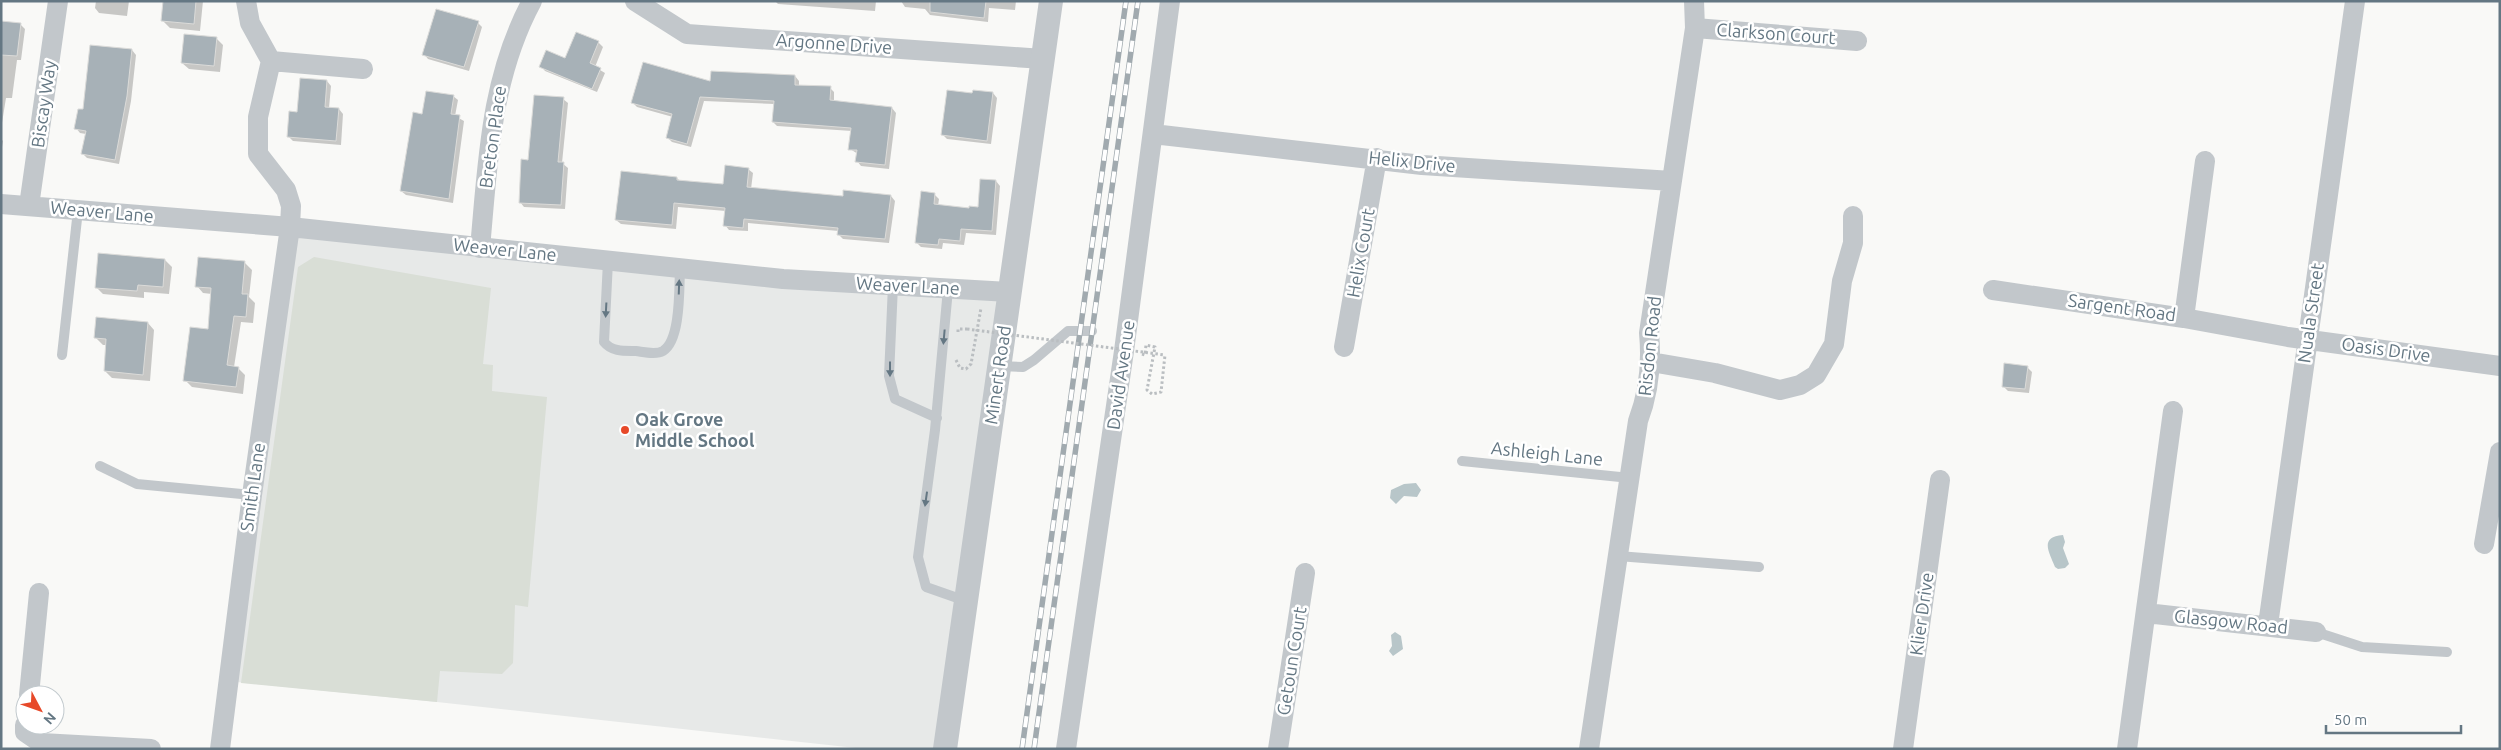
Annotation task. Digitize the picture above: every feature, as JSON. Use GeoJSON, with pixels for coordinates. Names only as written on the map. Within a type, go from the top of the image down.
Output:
{"type":"FeatureCollection","features":[{"type":"Feature","properties":{"kind":"street","name":"Biscay Way"},"geometry":{"type":"LineString","coordinates":[[29,206],[58,1]]}},
{"type":"Feature","properties":{"kind":"street"},"geometry":{"type":"LineString","coordinates":[[246,1],[250,23],[271,61],[363,69]]}},
{"type":"Feature","properties":{"kind":"street","name":"Breton Place"},"geometry":{"type":"LineString","coordinates":[[480,248],[492,120],[503,68],[520,23],[532,1]]}},
{"type":"Feature","properties":{"kind":"street","name":"Argonne Drive"},"geometry":{"type":"LineString","coordinates":[[634,1],[686,34],[1043,59]]}},
{"type":"Feature","properties":{"kind":"street","name":"Minert Road"},"geometry":{"type":"LineString","coordinates":[[945,749],[1051,1]]}},
{"type":"Feature","properties":{"kind":"street","name":"David Avenue"},"geometry":{"type":"LineString","coordinates":[[1066,749],[1124,351],[1170,1]]}},
{"type":"Feature","properties":{"kind":"street","name":"Risdon Road"},"geometry":{"type":"LineString","coordinates":[[1589,749],[1638,420],[1645,403],[1652,362],[1649,333],[1694,28],[1694,1]]}},
{"type":"Feature","properties":{"kind":"street","name":"Nuala Street"},"geometry":{"type":"LineString","coordinates":[[2268,625],[2355,1]]}},
{"type":"Feature","properties":{"kind":"street","name":"Clarkson Court"},"geometry":{"type":"LineString","coordinates":[[1694,28],[1857,41]]}},
{"type":"Feature","properties":{"kind":"street","name":"Smith Lane"},"geometry":{"type":"LineString","coordinates":[[220,749],[252,495],[290,227],[291,206],[286,190],[258,154],[258,117],[271,61]]}},
{"type":"Feature","properties":{"kind":"street","name":"Helix Drive"},"geometry":{"type":"LineString","coordinates":[[1153,134],[1422,164],[1672,181]]}},
{"type":"Feature","properties":{"kind":"street","name":"Helix Court"},"geometry":{"type":"LineString","coordinates":[[1344,347],[1377,158]]}},
{"type":"Feature","properties":{"kind":"street","name":"Sargent Road"},"geometry":{"type":"LineString","coordinates":[[1993,290],[2184,318],[2205,161]]}},
{"type":"Feature","properties":{"kind":"street","name":"Weaver Lane"},"geometry":{"type":"LineString","coordinates":[[1,204],[290,227],[783,279],[1009,292]]}},
{"type":"Feature","properties":{"kind":"street"},"geometry":{"type":"LineString","coordinates":[[1652,362],[1715,373],[1780,390],[1800,385],[1816,375],[1834,344],[1842,281],[1853,244],[1853,216]]}},
{"type":"Feature","properties":{"kind":"street","name":"Oasis Drive"},"geometry":{"type":"LineString","coordinates":[[2184,318],[2308,339],[2500,366]]}},
{"type":"Feature","properties":{"kind":"street"},"geometry":{"type":"LineString","coordinates":[[2127,749],[2173,410]]}},
{"type":"Feature","properties":{"kind":"street"},"geometry":{"type":"LineString","coordinates":[[2484,544],[2500,452]]}},
{"type":"Feature","properties":{"kind":"street","name":"Klier Drive"},"geometry":{"type":"LineString","coordinates":[[1903,749],[1940,480]]}},
{"type":"Feature","properties":{"kind":"street","name":"Getoun Court"},"geometry":{"type":"LineString","coordinates":[[1278,749],[1305,573]]}},
{"type":"Feature","properties":{"kind":"street"},"geometry":{"type":"LineString","coordinates":[[30,685],[39,593]]}},
{"type":"Feature","properties":{"kind":"street","name":"Glasgow Road"},"geometry":{"type":"LineString","coordinates":[[2146,613],[2268,625],[2316,632]]}},
{"type":"Feature","properties":{"kind":"street"},"geometry":{"type":"LineString","coordinates":[[32,735],[41,743],[151,749]]}},
{"type":"Feature","properties":{"kind":"lane"},"geometry":{"type":"LineString","coordinates":[[62,355],[78,210]]}},
{"type":"Feature","properties":{"kind":"lane"},"geometry":{"type":"LineString","coordinates":[[608,261],[604,342],[615,350],[654,353],[662,352],[666,348],[672,338],[676,322],[680,269]]}},
{"type":"Feature","properties":{"kind":"lane"},"geometry":{"type":"LineString","coordinates":[[893,286],[889,376],[895,399],[937,418]]}},
{"type":"Feature","properties":{"kind":"lane"},"geometry":{"type":"LineString","coordinates":[[948,289],[937,418],[918,557],[926,587],[966,601]]}},
{"type":"Feature","properties":{"kind":"lane"},"geometry":{"type":"LineString","coordinates":[[999,366],[1023,367],[1068,331],[1092,331]]}},
{"type":"Feature","properties":{"kind":"lane","name":"Ashleigh Lane"},"geometry":{"type":"LineString","coordinates":[[1462,462],[1630,478]]}},
{"type":"Feature","properties":{"kind":"lane"},"geometry":{"type":"LineString","coordinates":[[100,466],[137,484],[252,495]]}},
{"type":"Feature","properties":{"kind":"lane"},"geometry":{"type":"LineString","coordinates":[[1618,556],[1759,567]]}},
{"type":"Feature","properties":{"kind":"lane"},"geometry":{"type":"LineString","coordinates":[[2316,632],[2362,647],[2447,652]]}},
{"type":"Feature","properties":{"kind":"path"},"geometry":{"type":"LineString","coordinates":[[957,354],[956,363],[960,368],[966,369],[971,364],[984,290]]}},
{"type":"Feature","properties":{"kind":"path"},"geometry":{"type":"LineString","coordinates":[[958,338],[958,329],[968,329],[1165,356],[1161,392],[1152,394],[1147,390],[1155,347],[1146,345],[1145,355],[1124,351]]}},
{"type":"Feature","properties":{"kind":"shaded area","name":"Oak Grove Middle School"},"geometry":{"type":"Polygon","coordinates":[[[290,227],[1009,292],[945,749],[865,749],[227,681],[290,227]]]}},
{"type":"Feature","properties":{"kind":"shaded area"},"geometry":{"type":"Polygon","coordinates":[[[314,257],[491,288],[483,364],[493,365],[492,391],[547,397],[528,607],[515,605],[513,663],[502,674],[440,671],[437,702],[241,683],[298,267],[314,257]]]}},
{"type":"Feature","properties":{"kind":"shaded area"},"geometry":{"type":"Polygon","coordinates":[[[1416,483],[1421,490],[1417,497],[1404,496],[1396,504],[1390,498],[1391,490],[1404,484],[1416,483]]]}},
{"type":"Feature","properties":{"kind":"shaded area"},"geometry":{"type":"Polygon","coordinates":[[[2063,535],[2065,542],[2063,548],[2069,564],[2065,568],[2058,569],[2055,567],[2050,556],[2048,542],[2056,536],[2063,535]]]}},
{"type":"Feature","properties":{"kind":"shaded area"},"geometry":{"type":"Polygon","coordinates":[[[1395,632],[1401,636],[1403,649],[1393,656],[1389,651],[1392,646],[1391,635],[1395,632]]]}},
{"type":"Feature","properties":{"kind":"building"},"geometry":{"type":"Polygon","coordinates":[[[163,1],[196,1],[194,24],[161,21],[163,1]]]}},
{"type":"Feature","properties":{"kind":"building"},"geometry":{"type":"Polygon","coordinates":[[[930,1],[986,1],[984,18],[930,12],[930,1]]]}},
{"type":"Feature","properties":{"kind":"building"},"geometry":{"type":"Polygon","coordinates":[[[436,9],[479,21],[464,67],[422,55],[436,9]]]}},
{"type":"Feature","properties":{"kind":"building"},"geometry":{"type":"Polygon","coordinates":[[[1,21],[21,23],[17,56],[1,55],[1,21]]]}},
{"type":"Feature","properties":{"kind":"building"},"geometry":{"type":"Polygon","coordinates":[[[576,32],[599,41],[590,63],[601,68],[592,89],[539,67],[546,50],[565,58],[576,32]]]}},
{"type":"Feature","properties":{"kind":"building"},"geometry":{"type":"Polygon","coordinates":[[[184,34],[217,37],[214,66],[181,63],[184,34]]]}},
{"type":"Feature","properties":{"kind":"building"},"geometry":{"type":"Polygon","coordinates":[[[90,45],[132,49],[127,96],[115,160],[81,154],[86,131],[74,129],[78,109],[83,109],[90,45]]]}},
{"type":"Feature","properties":{"kind":"building"},"geometry":{"type":"Polygon","coordinates":[[[643,62],[710,81],[711,71],[795,75],[795,85],[831,86],[830,100],[892,107],[885,165],[855,162],[857,150],[848,150],[851,128],[772,122],[774,101],[700,97],[687,144],[666,138],[672,114],[631,103],[643,62]]]}},
{"type":"Feature","properties":{"kind":"building"},"geometry":{"type":"Polygon","coordinates":[[[300,78],[327,80],[325,107],[339,108],[336,141],[287,137],[289,111],[297,112],[300,78]]]}},
{"type":"Feature","properties":{"kind":"building"},"geometry":{"type":"Polygon","coordinates":[[[947,90],[972,93],[973,90],[993,92],[987,141],[941,135],[947,90]]]}},
{"type":"Feature","properties":{"kind":"building"},"geometry":{"type":"Polygon","coordinates":[[[426,91],[454,95],[451,114],[460,115],[449,199],[400,191],[413,112],[422,114],[426,91]]]}},
{"type":"Feature","properties":{"kind":"building"},"geometry":{"type":"Polygon","coordinates":[[[534,95],[564,97],[558,162],[564,162],[561,205],[519,203],[521,159],[528,160],[534,95]]]}},
{"type":"Feature","properties":{"kind":"building"},"geometry":{"type":"Polygon","coordinates":[[[725,165],[749,168],[747,187],[843,196],[843,190],[891,195],[885,239],[837,235],[838,228],[744,219],[743,228],[723,226],[725,208],[674,203],[672,225],[615,220],[621,171],[677,177],[677,180],[723,184],[725,165]]]}},
{"type":"Feature","properties":{"kind":"building"},"geometry":{"type":"Polygon","coordinates":[[[980,179],[996,180],[992,231],[961,229],[960,241],[939,239],[938,245],[915,243],[921,191],[935,193],[934,204],[969,208],[969,206],[978,207],[980,179]]]}},
{"type":"Feature","properties":{"kind":"building"},"geometry":{"type":"Polygon","coordinates":[[[98,253],[165,259],[163,287],[138,285],[137,291],[95,288],[98,253]]]}},
{"type":"Feature","properties":{"kind":"building"},"geometry":{"type":"Polygon","coordinates":[[[198,257],[245,261],[242,294],[248,294],[246,317],[234,316],[227,365],[239,367],[236,387],[183,381],[190,327],[208,329],[211,288],[195,287],[198,257]]]}},
{"type":"Feature","properties":{"kind":"building"},"geometry":{"type":"Polygon","coordinates":[[[96,317],[148,322],[143,375],[104,371],[106,339],[94,338],[96,317]]]}},
{"type":"Feature","properties":{"kind":"building"},"geometry":{"type":"Polygon","coordinates":[[[2004,363],[2028,366],[2025,389],[2002,387],[2004,363]]]}},
{"type":"Feature","properties":{"kind":"railway"},"geometry":{"type":"LineString","coordinates":[[1022,749],[1126,1]]}},
{"type":"Feature","properties":{"kind":"railway"},"geometry":{"type":"LineString","coordinates":[[1034,749],[1138,1]]}},
{"type":"Feature","properties":{"kind":"place","name":"Oak Grove Middle School"},"geometry":{"type":"Point","coordinates":[625,430]}}]}
